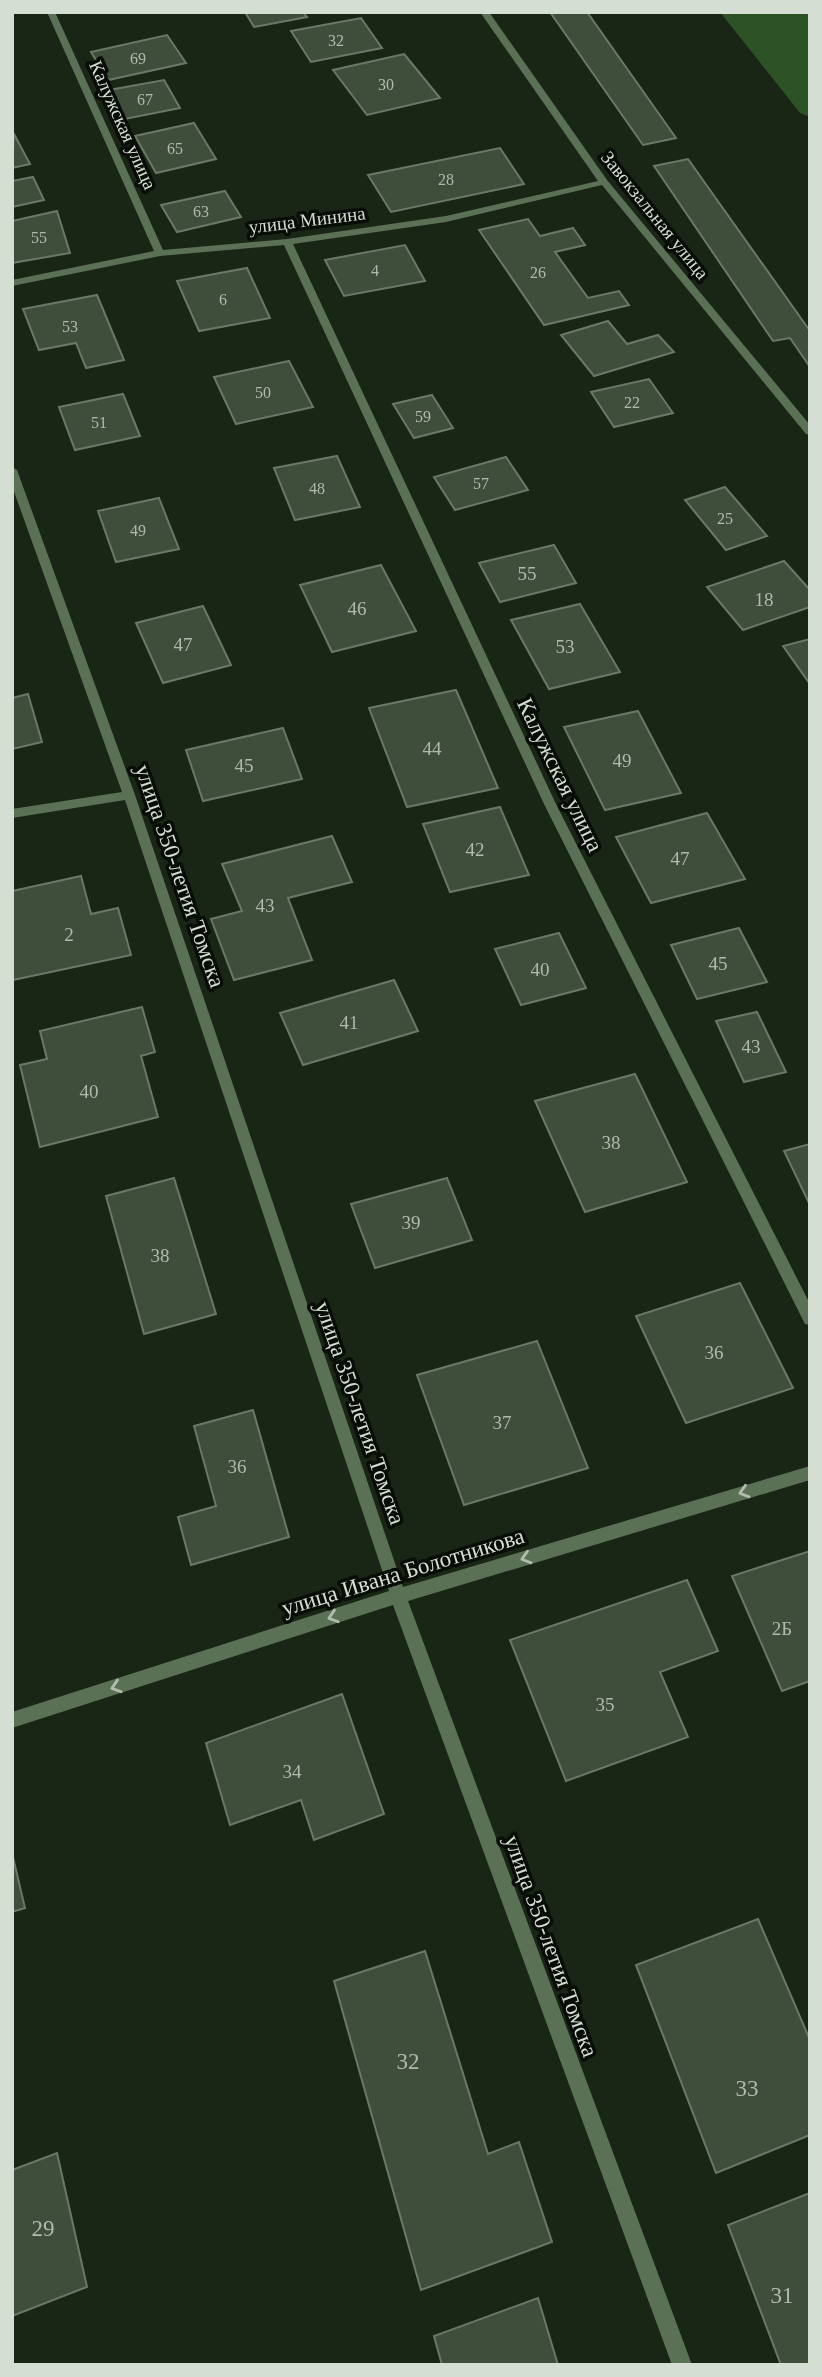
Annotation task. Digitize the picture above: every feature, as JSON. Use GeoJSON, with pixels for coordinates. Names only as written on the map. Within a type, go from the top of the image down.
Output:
{"type":"FeatureCollection","features":[{"type":"Feature","properties":{"kind":"street","name":"Калужская улица"},"geometry":{"type":"LineString","coordinates":[[51,12],[160,253]]}},
{"type":"Feature","properties":{"kind":"street","name":"Завокзальная улица"},"geometry":{"type":"LineString","coordinates":[[484,12],[604,182],[810,432]]}},
{"type":"Feature","properties":{"kind":"street","name":"улица Минина"},"geometry":{"type":"LineString","coordinates":[[12,283],[160,253],[287,242],[446,219],[604,182]]}},
{"type":"Feature","properties":{"kind":"street","name":"Калужская улица"},"geometry":{"type":"LineString","coordinates":[[287,242],[550,804],[810,1320]]}},
{"type":"Feature","properties":{"kind":"street","name":"улица 350-летия Томска"},"geometry":{"type":"LineString","coordinates":[[12,470],[129,795],[397,1596],[682,2365]]}},
{"type":"Feature","properties":{"kind":"street"},"geometry":{"type":"LineString","coordinates":[[12,814],[129,795]]}},
{"type":"Feature","properties":{"kind":"street","name":"улица Ивана Болотникова"},"geometry":{"type":"LineString","coordinates":[[12,1720],[397,1596],[810,1473]]}},
{"type":"Feature","properties":{"kind":"green space"},"geometry":{"type":"Polygon","coordinates":[[[720,12],[810,12],[810,117],[800,113],[720,12]]]}},
{"type":"Feature","properties":{"kind":"building"},"geometry":{"type":"Polygon","coordinates":[[[245,12],[303,12],[307,17],[254,27],[245,12]]]}},
{"type":"Feature","properties":{"kind":"building"},"geometry":{"type":"Polygon","coordinates":[[[550,12],[587,12],[676,138],[643,145],[550,12]]]}},
{"type":"Feature","properties":{"kind":"building"},"geometry":{"type":"Polygon","coordinates":[[[361,18],[382,48],[311,62],[291,31],[361,18]]]}},
{"type":"Feature","properties":{"kind":"building"},"geometry":{"type":"Polygon","coordinates":[[[167,35],[186,63],[108,80],[91,52],[167,35]]]}},
{"type":"Feature","properties":{"kind":"building"},"geometry":{"type":"Polygon","coordinates":[[[404,54],[440,98],[367,115],[333,70],[404,54]]]}},
{"type":"Feature","properties":{"kind":"building"},"geometry":{"type":"Polygon","coordinates":[[[164,80],[180,108],[125,119],[109,90],[164,80]]]}},
{"type":"Feature","properties":{"kind":"building"},"geometry":{"type":"Polygon","coordinates":[[[194,123],[216,159],[156,173],[135,136],[194,123]]]}},
{"type":"Feature","properties":{"kind":"building"},"geometry":{"type":"Polygon","coordinates":[[[14,134],[30,164],[12,168],[14,134]]]}},
{"type":"Feature","properties":{"kind":"building"},"geometry":{"type":"Polygon","coordinates":[[[500,148],[524,184],[391,212],[368,175],[500,148]]]}},
{"type":"Feature","properties":{"kind":"building"},"geometry":{"type":"Polygon","coordinates":[[[688,159],[810,331],[810,367],[790,338],[773,341],[654,166],[688,159]]]}},
{"type":"Feature","properties":{"kind":"building"},"geometry":{"type":"Polygon","coordinates":[[[33,177],[44,200],[12,207],[12,181],[33,177]]]}},
{"type":"Feature","properties":{"kind":"building"},"geometry":{"type":"Polygon","coordinates":[[[225,191],[241,217],[177,232],[161,205],[225,191]]]}},
{"type":"Feature","properties":{"kind":"building"},"geometry":{"type":"Polygon","coordinates":[[[57,211],[70,253],[12,263],[12,221],[57,211]]]}},
{"type":"Feature","properties":{"kind":"building"},"geometry":{"type":"Polygon","coordinates":[[[528,219],[540,236],[573,228],[585,245],[555,252],[588,298],[619,291],[629,305],[544,325],[479,230],[528,219]]]}},
{"type":"Feature","properties":{"kind":"building"},"geometry":{"type":"Polygon","coordinates":[[[405,245],[425,281],[344,296],[325,260],[405,245]]]}},
{"type":"Feature","properties":{"kind":"building"},"geometry":{"type":"Polygon","coordinates":[[[247,268],[270,318],[199,331],[177,281],[247,268]]]}},
{"type":"Feature","properties":{"kind":"building"},"geometry":{"type":"Polygon","coordinates":[[[97,295],[124,360],[86,368],[76,343],[39,350],[23,309],[97,295]]]}},
{"type":"Feature","properties":{"kind":"building"},"geometry":{"type":"Polygon","coordinates":[[[608,321],[627,344],[658,335],[674,352],[594,376],[561,335],[608,321]]]}},
{"type":"Feature","properties":{"kind":"building"},"geometry":{"type":"Polygon","coordinates":[[[289,361],[313,407],[236,424],[214,377],[289,361]]]}},
{"type":"Feature","properties":{"kind":"building"},"geometry":{"type":"Polygon","coordinates":[[[649,379],[673,413],[614,427],[591,392],[649,379]]]}},
{"type":"Feature","properties":{"kind":"building"},"geometry":{"type":"Polygon","coordinates":[[[123,394],[140,436],[75,450],[59,407],[123,394]]]}},
{"type":"Feature","properties":{"kind":"building"},"geometry":{"type":"Polygon","coordinates":[[[432,395],[453,428],[414,438],[393,404],[432,395]]]}},
{"type":"Feature","properties":{"kind":"building"},"geometry":{"type":"Polygon","coordinates":[[[337,456],[360,507],[295,520],[274,468],[337,456]]]}},
{"type":"Feature","properties":{"kind":"building"},"geometry":{"type":"Polygon","coordinates":[[[506,457],[528,490],[455,510],[434,477],[506,457]]]}},
{"type":"Feature","properties":{"kind":"building"},"geometry":{"type":"Polygon","coordinates":[[[725,487],[767,536],[726,550],[685,500],[725,487]]]}},
{"type":"Feature","properties":{"kind":"building"},"geometry":{"type":"Polygon","coordinates":[[[159,498],[179,549],[116,562],[98,511],[159,498]]]}},
{"type":"Feature","properties":{"kind":"building"},"geometry":{"type":"Polygon","coordinates":[[[554,545],[576,583],[500,602],[479,563],[554,545]]]}},
{"type":"Feature","properties":{"kind":"building"},"geometry":{"type":"Polygon","coordinates":[[[784,561],[810,590],[810,607],[743,630],[707,587],[784,561]]]}},
{"type":"Feature","properties":{"kind":"building"},"geometry":{"type":"Polygon","coordinates":[[[381,565],[416,631],[332,652],[300,585],[381,565]]]}},
{"type":"Feature","properties":{"kind":"building"},"geometry":{"type":"Polygon","coordinates":[[[580,604],[620,672],[549,689],[511,620],[580,604]]]}},
{"type":"Feature","properties":{"kind":"building"},"geometry":{"type":"Polygon","coordinates":[[[203,606],[231,665],[163,683],[136,623],[203,606]]]}},
{"type":"Feature","properties":{"kind":"building"},"geometry":{"type":"Polygon","coordinates":[[[810,639],[810,684],[783,646],[810,639]]]}},
{"type":"Feature","properties":{"kind":"building"},"geometry":{"type":"Polygon","coordinates":[[[456,690],[498,788],[407,807],[369,708],[456,690]]]}},
{"type":"Feature","properties":{"kind":"building"},"geometry":{"type":"Polygon","coordinates":[[[28,694],[42,742],[12,749],[12,698],[28,694]]]}},
{"type":"Feature","properties":{"kind":"building"},"geometry":{"type":"Polygon","coordinates":[[[638,711],[681,793],[605,810],[564,727],[638,711]]]}},
{"type":"Feature","properties":{"kind":"building"},"geometry":{"type":"Polygon","coordinates":[[[283,728],[302,779],[203,801],[186,750],[283,728]]]}},
{"type":"Feature","properties":{"kind":"building"},"geometry":{"type":"Polygon","coordinates":[[[500,807],[529,875],[450,892],[423,824],[500,807]]]}},
{"type":"Feature","properties":{"kind":"building"},"geometry":{"type":"Polygon","coordinates":[[[707,813],[745,879],[651,903],[616,837],[707,813]]]}},
{"type":"Feature","properties":{"kind":"building"},"geometry":{"type":"Polygon","coordinates":[[[332,836],[352,882],[288,898],[312,960],[234,980],[211,919],[242,911],[222,864],[332,836]]]}},
{"type":"Feature","properties":{"kind":"building"},"geometry":{"type":"Polygon","coordinates":[[[81,876],[91,914],[118,908],[131,955],[13,980],[12,891],[81,876]]]}},
{"type":"Feature","properties":{"kind":"building"},"geometry":{"type":"Polygon","coordinates":[[[739,928],[767,982],[697,999],[671,945],[739,928]]]}},
{"type":"Feature","properties":{"kind":"building"},"geometry":{"type":"Polygon","coordinates":[[[559,933],[586,988],[521,1005],[495,949],[559,933]]]}},
{"type":"Feature","properties":{"kind":"building"},"geometry":{"type":"Polygon","coordinates":[[[394,980],[418,1031],[303,1065],[280,1013],[394,980]]]}},
{"type":"Feature","properties":{"kind":"building"},"geometry":{"type":"Polygon","coordinates":[[[142,1007],[155,1052],[141,1056],[158,1117],[40,1147],[20,1065],[47,1059],[40,1031],[142,1007]]]}},
{"type":"Feature","properties":{"kind":"building"},"geometry":{"type":"Polygon","coordinates":[[[757,1012],[786,1072],[744,1082],[716,1021],[757,1012]]]}},
{"type":"Feature","properties":{"kind":"building"},"geometry":{"type":"Polygon","coordinates":[[[635,1074],[687,1182],[585,1212],[535,1101],[635,1074]]]}},
{"type":"Feature","properties":{"kind":"building"},"geometry":{"type":"Polygon","coordinates":[[[810,1144],[810,1205],[784,1151],[810,1144]]]}},
{"type":"Feature","properties":{"kind":"building"},"geometry":{"type":"Polygon","coordinates":[[[174,1178],[216,1314],[144,1334],[106,1196],[174,1178]]]}},
{"type":"Feature","properties":{"kind":"building"},"geometry":{"type":"Polygon","coordinates":[[[447,1178],[472,1240],[375,1268],[351,1204],[447,1178]]]}},
{"type":"Feature","properties":{"kind":"building"},"geometry":{"type":"Polygon","coordinates":[[[740,1283],[793,1388],[686,1423],[636,1316],[740,1283]]]}},
{"type":"Feature","properties":{"kind":"building"},"geometry":{"type":"Polygon","coordinates":[[[537,1341],[588,1468],[464,1505],[417,1375],[537,1341]]]}},
{"type":"Feature","properties":{"kind":"building"},"geometry":{"type":"Polygon","coordinates":[[[253,1410],[289,1537],[191,1565],[178,1517],[216,1506],[194,1426],[253,1410]]]}},
{"type":"Feature","properties":{"kind":"building"},"geometry":{"type":"Polygon","coordinates":[[[810,1551],[810,1681],[782,1691],[732,1576],[810,1551]]]}},
{"type":"Feature","properties":{"kind":"building"},"geometry":{"type":"Polygon","coordinates":[[[687,1580],[718,1651],[660,1672],[688,1737],[566,1781],[510,1640],[687,1580]]]}},
{"type":"Feature","properties":{"kind":"building"},"geometry":{"type":"Polygon","coordinates":[[[342,1694],[384,1814],[314,1840],[301,1800],[230,1825],[206,1743],[342,1694]]]}},
{"type":"Feature","properties":{"kind":"building"},"geometry":{"type":"Polygon","coordinates":[[[12,1853],[25,1908],[12,1912],[12,1853]]]}},
{"type":"Feature","properties":{"kind":"building"},"geometry":{"type":"Polygon","coordinates":[[[758,1919],[810,2040],[810,2135],[716,2173],[636,1965],[758,1919]]]}},
{"type":"Feature","properties":{"kind":"building"},"geometry":{"type":"Polygon","coordinates":[[[425,1951],[488,2154],[519,2142],[552,2242],[421,2290],[334,1981],[425,1951]]]}},
{"type":"Feature","properties":{"kind":"building"},"geometry":{"type":"Polygon","coordinates":[[[57,2153],[87,2287],[12,2316],[12,2170],[57,2153]]]}},
{"type":"Feature","properties":{"kind":"building"},"geometry":{"type":"Polygon","coordinates":[[[810,2193],[810,2365],[781,2365],[728,2225],[810,2193]]]}},
{"type":"Feature","properties":{"kind":"building"},"geometry":{"type":"Polygon","coordinates":[[[538,2298],[558,2365],[442,2365],[434,2336],[538,2298]]]}}]}
